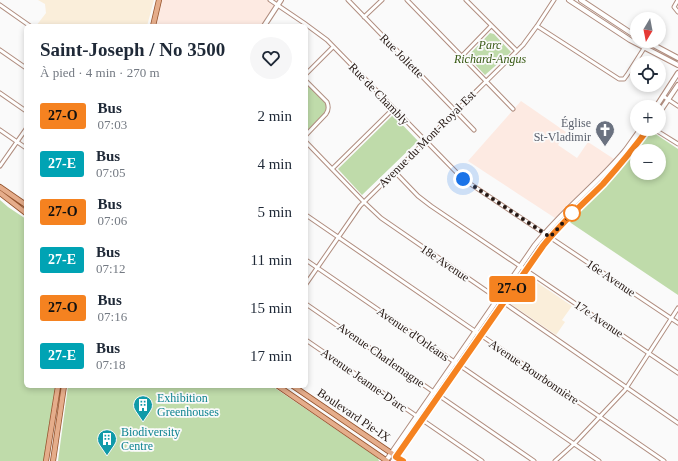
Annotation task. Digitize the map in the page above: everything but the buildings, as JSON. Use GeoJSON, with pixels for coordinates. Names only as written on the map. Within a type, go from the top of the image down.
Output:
{"type":"FeatureCollection","features":[{"type":"Feature","properties":{"kind":"main road"},"geometry":{"type":"LineString","coordinates":[[153,24],[159,0]]}},
{"type":"Feature","properties":{"kind":"main road"},"geometry":{"type":"LineString","coordinates":[[265,24],[281,0]]}},
{"type":"Feature","properties":{"kind":"main road"},"geometry":{"type":"LineString","coordinates":[[569,0],[630,40]]}},
{"type":"Feature","properties":{"kind":"main road"},"geometry":{"type":"LineString","coordinates":[[581,0],[630,32]]}},
{"type":"Feature","properties":{"kind":"main road"},"geometry":{"type":"LineString","coordinates":[[647,48],[678,65]]}},
{"type":"Feature","properties":{"kind":"main road"},"geometry":{"type":"LineString","coordinates":[[659,48],[678,58]]}},
{"type":"Feature","properties":{"kind":"main road"},"geometry":{"type":"LineString","coordinates":[[660,100],[678,73]]}},
{"type":"Feature","properties":{"kind":"main road"},"geometry":{"type":"LineString","coordinates":[[666,102],[678,85]]}},
{"type":"Feature","properties":{"kind":"main road"},"geometry":{"type":"LineString","coordinates":[[386,461],[544,233],[625,151],[636,136]]}},
{"type":"Feature","properties":{"kind":"main road"},"geometry":{"type":"LineString","coordinates":[[395,459],[502,302],[550,237],[561,223],[610,177],[643,136]]}},
{"type":"Feature","properties":{"kind":"main road"},"geometry":{"type":"LineString","coordinates":[[0,187],[24,204]]}},
{"type":"Feature","properties":{"kind":"main road"},"geometry":{"type":"LineString","coordinates":[[0,193],[24,211]]}},
{"type":"Feature","properties":{"kind":"main road"},"geometry":{"type":"LineString","coordinates":[[46,461],[58,388]]}},
{"type":"Feature","properties":{"kind":"main road"},"geometry":{"type":"LineString","coordinates":[[53,461],[64,388]]}},
{"type":"Feature","properties":{"kind":"main road","name":"Boulevard Pie-IX"},"geometry":{"type":"LineString","coordinates":[[281,388],[386,461]]}},
{"type":"Feature","properties":{"kind":"main road","name":"Boulevard Pie-IX"},"geometry":{"type":"LineString","coordinates":[[296,388],[391,453],[395,459],[403,461]]}},
{"type":"Feature","properties":{"kind":"street","name":"Rue de Chambly"},"geometry":{"type":"LineString","coordinates":[[270,0],[306,24]]}},
{"type":"Feature","properties":{"kind":"street","name":"Rue Joliette"},"geometry":{"type":"LineString","coordinates":[[348,0],[474,130]]}},
{"type":"Feature","properties":{"kind":"street"},"geometry":{"type":"LineString","coordinates":[[364,17],[382,0]]}},
{"type":"Feature","properties":{"kind":"street"},"geometry":{"type":"LineString","coordinates":[[407,0],[513,109]]}},
{"type":"Feature","properties":{"kind":"street"},"geometry":{"type":"LineString","coordinates":[[466,0],[517,51]]}},
{"type":"Feature","properties":{"kind":"street","name":"Avenue du Mont-Royal Est"},"geometry":{"type":"LineString","coordinates":[[308,281],[364,202],[517,51],[537,26],[554,0]]}},
{"type":"Feature","properties":{"kind":"street"},"geometry":{"type":"LineString","coordinates":[[678,0],[674,7],[678,12]]}},
{"type":"Feature","properties":{"kind":"street"},"geometry":{"type":"LineString","coordinates":[[0,5],[27,24]]}},
{"type":"Feature","properties":{"kind":"street","name":"Rue de Chambly"},"geometry":{"type":"LineString","coordinates":[[308,26],[320,34],[463,179],[544,233]]}},
{"type":"Feature","properties":{"kind":"street"},"geometry":{"type":"LineString","coordinates":[[462,56],[491,26]]}},
{"type":"Feature","properties":{"kind":"street"},"geometry":{"type":"LineString","coordinates":[[537,26],[619,79],[624,79],[627,76],[644,48]]}},
{"type":"Feature","properties":{"kind":"street"},"geometry":{"type":"LineString","coordinates":[[308,72],[333,47]]}},
{"type":"Feature","properties":{"kind":"street"},"geometry":{"type":"LineString","coordinates":[[0,50],[24,67]]}},
{"type":"Feature","properties":{"kind":"street"},"geometry":{"type":"LineString","coordinates":[[308,83],[327,102],[329,106],[329,111],[308,133]]}},
{"type":"Feature","properties":{"kind":"street"},"geometry":{"type":"LineString","coordinates":[[0,93],[24,110]]}},
{"type":"Feature","properties":{"kind":"street"},"geometry":{"type":"LineString","coordinates":[[663,96],[678,106]]}},
{"type":"Feature","properties":{"kind":"street"},"geometry":{"type":"LineString","coordinates":[[332,169],[393,109]]}},
{"type":"Feature","properties":{"kind":"street"},"geometry":{"type":"LineString","coordinates":[[0,130],[24,147]]}},
{"type":"Feature","properties":{"kind":"street"},"geometry":{"type":"LineString","coordinates":[[0,166],[24,132]]}},
{"type":"Feature","properties":{"kind":"street"},"geometry":{"type":"LineString","coordinates":[[665,136],[678,144]]}},
{"type":"Feature","properties":{"kind":"street","name":"18e Avenue"},"geometry":{"type":"LineString","coordinates":[[308,144],[364,202],[398,231],[678,423]]}},
{"type":"Feature","properties":{"kind":"street","name":"17e Avenue"},"geometry":{"type":"LineString","coordinates":[[394,172],[418,196],[431,206],[678,373]]}},
{"type":"Feature","properties":{"kind":"street","name":"Avenue Bourbonnière"},"geometry":{"type":"LineString","coordinates":[[308,216],[664,461]]}},
{"type":"Feature","properties":{"kind":"street","name":"16e Avenue"},"geometry":{"type":"LineString","coordinates":[[544,233],[678,323]]}},
{"type":"Feature","properties":{"kind":"street","name":"Avenue d'Orléans"},"geometry":{"type":"LineString","coordinates":[[308,261],[599,461]]}},
{"type":"Feature","properties":{"kind":"street","name":"Avenue Charlemagne"},"geometry":{"type":"LineString","coordinates":[[308,305],[534,461]]}},
{"type":"Feature","properties":{"kind":"street"},"geometry":{"type":"LineString","coordinates":[[555,461],[574,444],[627,388],[678,308]]}},
{"type":"Feature","properties":{"kind":"street","name":"Avenue Jeanne-D'arc"},"geometry":{"type":"LineString","coordinates":[[308,341],[482,461]]}},
{"type":"Feature","properties":{"kind":"shaded area"},"geometry":{"type":"Polygon","coordinates":[[[38,0],[154,0],[148,24],[38,24],[46,13],[45,4],[38,0]]]}},
{"type":"Feature","properties":{"kind":"shaded area"},"geometry":{"type":"Polygon","coordinates":[[[159,0],[281,0],[264,24],[153,24],[159,0]]]}},
{"type":"Feature","properties":{"kind":"shaded area"},"geometry":{"type":"Polygon","coordinates":[[[521,101],[566,132],[558,145],[577,158],[588,142],[614,159],[555,218],[468,161],[521,101]]]}},
{"type":"Feature","properties":{"kind":"shaded area"},"geometry":{"type":"Polygon","coordinates":[[[526,275],[572,306],[562,320],[565,322],[556,335],[508,302],[526,275]]]}},
{"type":"Feature","properties":{"kind":"green space","name":"Parc Richard-Angus"},"geometry":{"type":"Polygon","coordinates":[[[490,33],[494,34],[511,52],[485,75],[468,56],[490,33]]]}},
{"type":"Feature","properties":{"kind":"green space"},"geometry":{"type":"Polygon","coordinates":[[[308,83],[327,102],[329,111],[308,133],[308,83]]]}},
{"type":"Feature","properties":{"kind":"green space"},"geometry":{"type":"Polygon","coordinates":[[[392,116],[395,117],[418,141],[362,195],[338,169],[392,116]]]}},
{"type":"Feature","properties":{"kind":"green space"},"geometry":{"type":"Polygon","coordinates":[[[647,136],[658,136],[678,149],[678,295],[568,221],[620,170],[630,157],[630,180],[666,180],[666,144],[641,144],[647,136]]]}},
{"type":"Feature","properties":{"kind":"green space"},"geometry":{"type":"Polygon","coordinates":[[[0,200],[24,218],[24,388],[55,388],[44,461],[0,461],[0,200]]]}},
{"type":"Feature","properties":{"kind":"green space"},"geometry":{"type":"Polygon","coordinates":[[[68,388],[275,388],[378,458],[379,461],[58,461],[68,388]]]}},
{"type":"Feature","properties":{"kind":"bus line","name":"27-O"},"geometry":{"type":"LineString","coordinates":[[403,461],[396,457],[525,270],[561,223],[610,177],[643,136]]}},
{"type":"Feature","properties":{"kind":"place","name":"Église St-Vladimir"},"geometry":{"type":"Point","coordinates":[605,147]}},
{"type":"Feature","properties":{"kind":"place","name":"Exhibition Greenhouses"},"geometry":{"type":"Point","coordinates":[143,422]}},
{"type":"Feature","properties":{"kind":"place","name":"Biodiversity Centre"},"geometry":{"type":"Point","coordinates":[107,456]}},
{"type":"Feature","properties":{"kind":"route"},"geometry":{"type":"LineString","coordinates":[[463,179],[550,237],[561,223],[572,213]]}}]}
